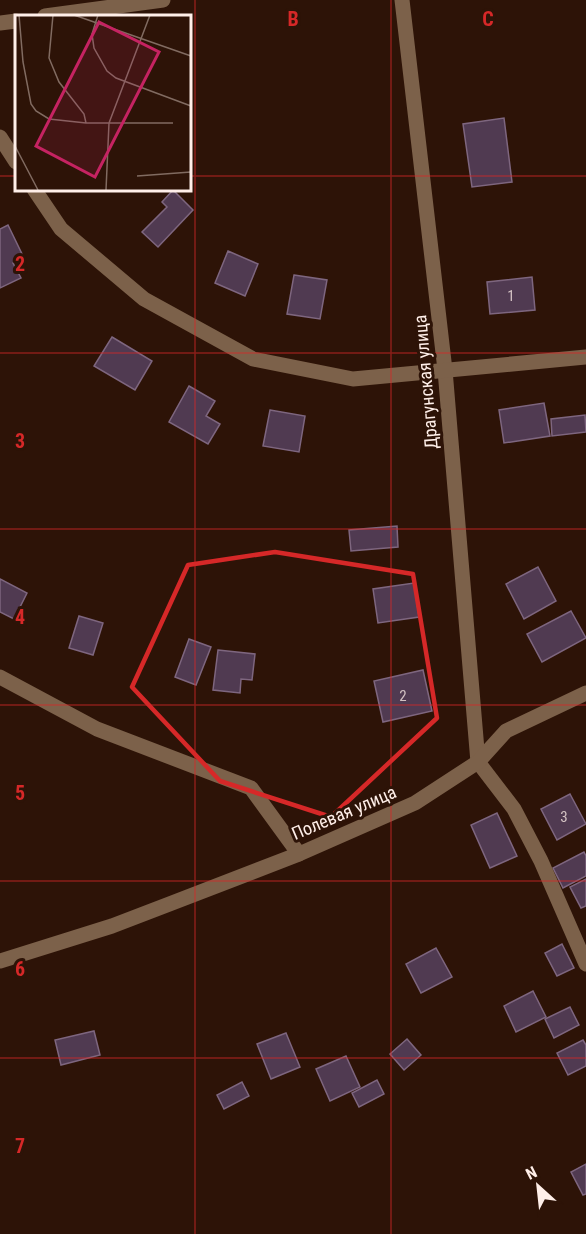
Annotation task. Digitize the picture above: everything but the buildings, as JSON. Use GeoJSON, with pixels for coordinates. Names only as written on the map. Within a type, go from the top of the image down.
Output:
{"type":"FeatureCollection","features":[{"type":"Feature","properties":{"kind":"street"},"geometry":{"type":"LineString","coordinates":[[52,15],[163,0]]}},
{"type":"Feature","properties":{"kind":"street","name":"Драгунская улица"},"geometry":{"type":"LineString","coordinates":[[402,0],[445,370],[478,762]]}},
{"type":"Feature","properties":{"kind":"street"},"geometry":{"type":"LineString","coordinates":[[0,23],[15,21]]}},
{"type":"Feature","properties":{"kind":"street"},"geometry":{"type":"LineString","coordinates":[[0,137],[15,160]]}},
{"type":"Feature","properties":{"kind":"street"},"geometry":{"type":"LineString","coordinates":[[35,190],[61,229],[144,299],[253,359],[353,379],[586,357]]}},
{"type":"Feature","properties":{"kind":"street"},"geometry":{"type":"LineString","coordinates":[[0,677],[97,729],[251,788],[299,854]]}},
{"type":"Feature","properties":{"kind":"street","name":"Полевая улица"},"geometry":{"type":"LineString","coordinates":[[0,961],[112,926],[299,854],[415,803],[478,762],[506,731],[586,693]]}},
{"type":"Feature","properties":{"kind":"street"},"geometry":{"type":"LineString","coordinates":[[478,762],[514,809],[541,861],[586,964]]}},
{"type":"Feature","properties":{"kind":"highlighted area"},"geometry":{"type":"Polygon","coordinates":[[[275,552],[413,574],[437,718],[331,817],[220,781],[132,687],[188,565],[275,552]]]}}]}
